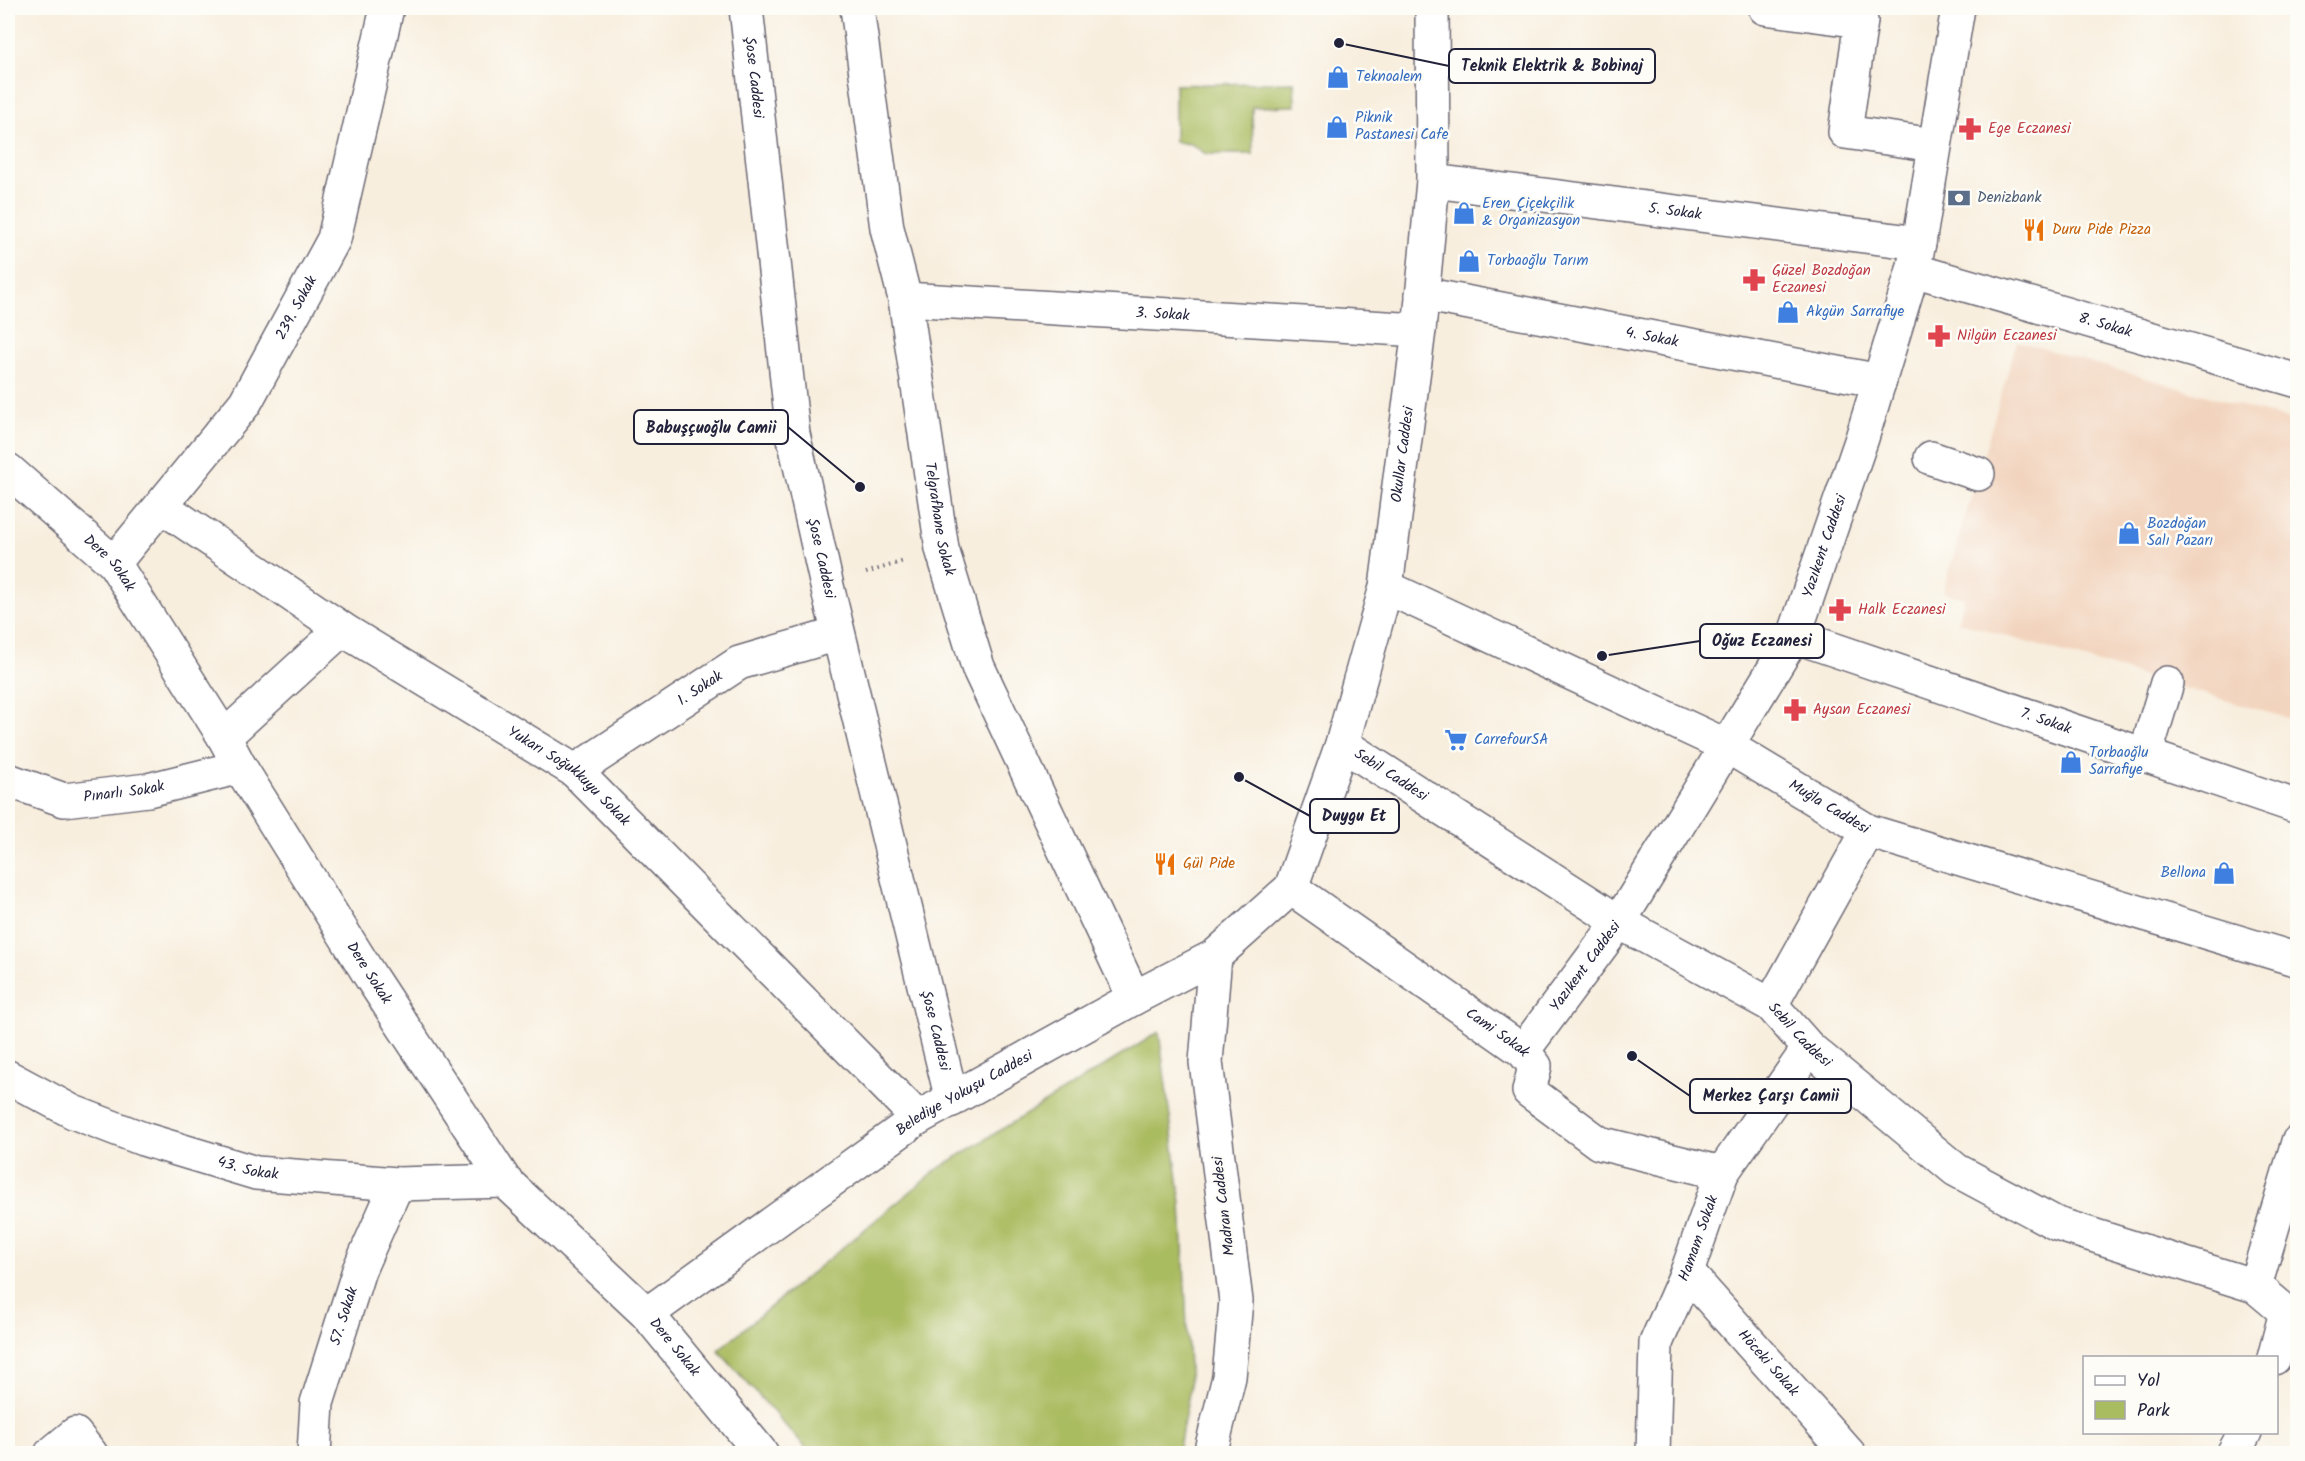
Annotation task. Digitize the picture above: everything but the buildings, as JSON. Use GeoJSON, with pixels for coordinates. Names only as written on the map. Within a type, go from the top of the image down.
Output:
{"type":"FeatureCollection","features":[{"type":"Feature","properties":{"kind":"street","name":"239. Sokak"},"geometry":{"type":"LineString","coordinates":[[114,563],[244,403],[334,239],[387,8]]}},
{"type":"Feature","properties":{"kind":"street","name":"Şose Caddesi"},"geometry":{"type":"LineString","coordinates":[[746,8],[793,434],[838,634],[952,1100]]}},
{"type":"Feature","properties":{"kind":"street","name":"Telgrafhane Sokak"},"geometry":{"type":"LineString","coordinates":[[857,8],[887,228],[905,299],[942,549],[978,667],[1134,998]]}},
{"type":"Feature","properties":{"kind":"street","name":"Okullar Caddesi"},"geometry":{"type":"LineString","coordinates":[[1291,888],[1342,744],[1386,587],[1419,330],[1433,181],[1432,8]]}},
{"type":"Feature","properties":{"kind":"street"},"geometry":{"type":"LineString","coordinates":[[1765,8],[1861,21],[1845,132],[1935,145]]}},
{"type":"Feature","properties":{"kind":"street","name":"Yazıkent Caddesi"},"geometry":{"type":"LineString","coordinates":[[1523,1051],[1619,922],[1794,636],[1880,381],[1916,256],[1958,8]]}},
{"type":"Feature","properties":{"kind":"street","name":"5. Sokak"},"geometry":{"type":"LineString","coordinates":[[1433,181],[1916,256]]}},
{"type":"Feature","properties":{"kind":"street","name":"8. Sokak"},"geometry":{"type":"LineString","coordinates":[[1916,256],[2298,381]]}},
{"type":"Feature","properties":{"kind":"street","name":"4. Sokak"},"geometry":{"type":"LineString","coordinates":[[1422,294],[1880,381]]}},
{"type":"Feature","properties":{"kind":"street","name":"3. Sokak"},"geometry":{"type":"LineString","coordinates":[[905,299],[1419,330]]}},
{"type":"Feature","properties":{"kind":"street"},"geometry":{"type":"LineString","coordinates":[[1931,458],[1978,474]]}},
{"type":"Feature","properties":{"kind":"street","name":"Dere Sokak"},"geometry":{"type":"LineString","coordinates":[[8,470],[114,563],[372,979],[505,1181],[646,1314],[762,1454]]}},
{"type":"Feature","properties":{"kind":"street","name":"Yukarı Soğukkuyu Sokak"},"geometry":{"type":"LineString","coordinates":[[161,506],[342,629],[574,771],[918,1118]]}},
{"type":"Feature","properties":{"kind":"street","name":"Muğla Caddesi"},"geometry":{"type":"LineString","coordinates":[[1386,587],[1727,746],[1868,831],[2298,960]]}},
{"type":"Feature","properties":{"kind":"street"},"geometry":{"type":"LineString","coordinates":[[224,737],[342,629]]}},
{"type":"Feature","properties":{"kind":"street","name":"1. Sokak"},"geometry":{"type":"LineString","coordinates":[[574,771],[739,663],[838,634]]}},
{"type":"Feature","properties":{"kind":"street","name":"7. Sokak"},"geometry":{"type":"LineString","coordinates":[[1794,636],[2298,807]]}},
{"type":"Feature","properties":{"kind":"street"},"geometry":{"type":"LineString","coordinates":[[2145,756],[2167,683]]}},
{"type":"Feature","properties":{"kind":"street","name":"Sebil Caddesi"},"geometry":{"type":"LineString","coordinates":[[1342,744],[1619,922],[1771,1005],[1809,1048],[1956,1170],[2057,1224],[2255,1286],[2292,1314]]}},
{"type":"Feature","properties":{"kind":"street","name":"Pınarlı Sokak"},"geometry":{"type":"LineString","coordinates":[[8,780],[64,800],[148,790],[240,767]]}},
{"type":"Feature","properties":{"kind":"street"},"geometry":{"type":"LineString","coordinates":[[1771,1005],[1868,831]]}},
{"type":"Feature","properties":{"kind":"street","name":"Belediye Yokuşu Caddesi"},"geometry":{"type":"LineString","coordinates":[[646,1314],[918,1118],[1134,998],[1215,956],[1291,888]]}},
{"type":"Feature","properties":{"kind":"street","name":"Cami Sokak"},"geometry":{"type":"LineString","coordinates":[[1291,888],[1523,1051],[1535,1066],[1529,1091],[1599,1143],[1722,1173]]}},
{"type":"Feature","properties":{"kind":"street","name":"Madran Caddesi"},"geometry":{"type":"LineString","coordinates":[[1210,1454],[1229,1377],[1236,1301],[1206,1062],[1215,956]]}},
{"type":"Feature","properties":{"kind":"street","name":"Hamam Sokak"},"geometry":{"type":"LineString","coordinates":[[1653,1454],[1656,1343],[1687,1272],[1722,1173],[1809,1048]]}},
{"type":"Feature","properties":{"kind":"street","name":"43. Sokak"},"geometry":{"type":"LineString","coordinates":[[8,1077],[73,1112],[143,1139],[256,1173],[397,1184],[505,1181]]}},
{"type":"Feature","properties":{"kind":"street"},"geometry":{"type":"LineString","coordinates":[[2255,1286],[2298,1142]]}},
{"type":"Feature","properties":{"kind":"street","name":"57. Sokak"},"geometry":{"type":"LineString","coordinates":[[314,1454],[318,1403],[359,1270],[397,1184]]}},
{"type":"Feature","properties":{"kind":"street","name":"Höceki Sokak"},"geometry":{"type":"LineString","coordinates":[[1687,1272],[1849,1454]]}},
{"type":"Feature","properties":{"kind":"street"},"geometry":{"type":"LineString","coordinates":[[2275,1356],[2292,1314]]}},
{"type":"Feature","properties":{"kind":"street"},"geometry":{"type":"LineString","coordinates":[[51,1454],[75,1434],[91,1454]]}},
{"type":"Feature","properties":{"kind":"street"},"geometry":{"type":"LineString","coordinates":[[2233,1454],[2244,1434]]}},
{"type":"Feature","properties":{"kind":"path"},"geometry":{"type":"LineString","coordinates":[[827,586],[942,549]]}},
{"type":"Feature","properties":{"kind":"shaded area","name":"Bozdoğan Salı Pazarı"},"geometry":{"type":"Polygon","coordinates":[[[2017,341],[2297,422],[2297,721],[1958,622],[1964,598],[1943,592],[2017,341]]]}},
{"type":"Feature","properties":{"kind":"green space"},"geometry":{"type":"Polygon","coordinates":[[[1294,82],[1295,106],[1252,107],[1253,154],[1206,154],[1191,144],[1175,142],[1175,85],[1294,82]]]}},
{"type":"Feature","properties":{"kind":"green space"},"geometry":{"type":"Polygon","coordinates":[[[1159,1032],[1181,1203],[1190,1388],[1178,1453],[810,1453],[718,1350],[939,1168],[1159,1032]]]}},
{"type":"Feature","properties":{"kind":"place","name":"Teknik Elektrik & Bobinaj"},"geometry":{"type":"Point","coordinates":[1339,43]}},
{"type":"Feature","properties":{"kind":"place","name":"Teknoalem"},"geometry":{"type":"Point","coordinates":[1338,77]}},
{"type":"Feature","properties":{"kind":"place","name":"Piknik Pastanesi Cafe"},"geometry":{"type":"Point","coordinates":[1337,127]}},
{"type":"Feature","properties":{"kind":"place","name":"Ege Eczanesi"},"geometry":{"type":"Point","coordinates":[1970,129]}},
{"type":"Feature","properties":{"kind":"place","name":"Denizbank"},"geometry":{"type":"Point","coordinates":[1959,198]}},
{"type":"Feature","properties":{"kind":"place","name":"Eren Çiçekçilik & Organizasyon"},"geometry":{"type":"Point","coordinates":[1464,213]}},
{"type":"Feature","properties":{"kind":"place","name":"Duru Pide Pizza"},"geometry":{"type":"Point","coordinates":[2034,230]}},
{"type":"Feature","properties":{"kind":"place","name":"Torbaoğlu Tarım"},"geometry":{"type":"Point","coordinates":[1469,261]}},
{"type":"Feature","properties":{"kind":"place","name":"Güzel Bozdoğan Eczanesi"},"geometry":{"type":"Point","coordinates":[1754,280]}},
{"type":"Feature","properties":{"kind":"place","name":"Akgün Sarrafiye"},"geometry":{"type":"Point","coordinates":[1788,312]}},
{"type":"Feature","properties":{"kind":"place","name":"Nilgün Eczanesi"},"geometry":{"type":"Point","coordinates":[1939,336]}},
{"type":"Feature","properties":{"kind":"place","name":"Babuşçuoğlu Camii"},"geometry":{"type":"Point","coordinates":[860,487]}},
{"type":"Feature","properties":{"kind":"place","name":"Bozdoğan Salı Pazarı"},"geometry":{"type":"Point","coordinates":[2129,533]}},
{"type":"Feature","properties":{"kind":"place","name":"Halk Eczanesi"},"geometry":{"type":"Point","coordinates":[1840,610]}},
{"type":"Feature","properties":{"kind":"place","name":"Oğuz Eczanesi"},"geometry":{"type":"Point","coordinates":[1602,656]}},
{"type":"Feature","properties":{"kind":"place","name":"Aysan Eczanesi"},"geometry":{"type":"Point","coordinates":[1795,710]}},
{"type":"Feature","properties":{"kind":"place","name":"CarrefourSA"},"geometry":{"type":"Point","coordinates":[1456,740]}},
{"type":"Feature","properties":{"kind":"place","name":"Torbaoğlu Sarrafiye"},"geometry":{"type":"Point","coordinates":[2071,762]}},
{"type":"Feature","properties":{"kind":"place","name":"Duygu Et"},"geometry":{"type":"Point","coordinates":[1239,777]}},
{"type":"Feature","properties":{"kind":"place","name":"Gül Pide"},"geometry":{"type":"Point","coordinates":[1165,864]}},
{"type":"Feature","properties":{"kind":"place","name":"Bellona"},"geometry":{"type":"Point","coordinates":[2224,873]}},
{"type":"Feature","properties":{"kind":"place","name":"Merkez Çarşı Camii"},"geometry":{"type":"Point","coordinates":[1632,1056]}}]}
